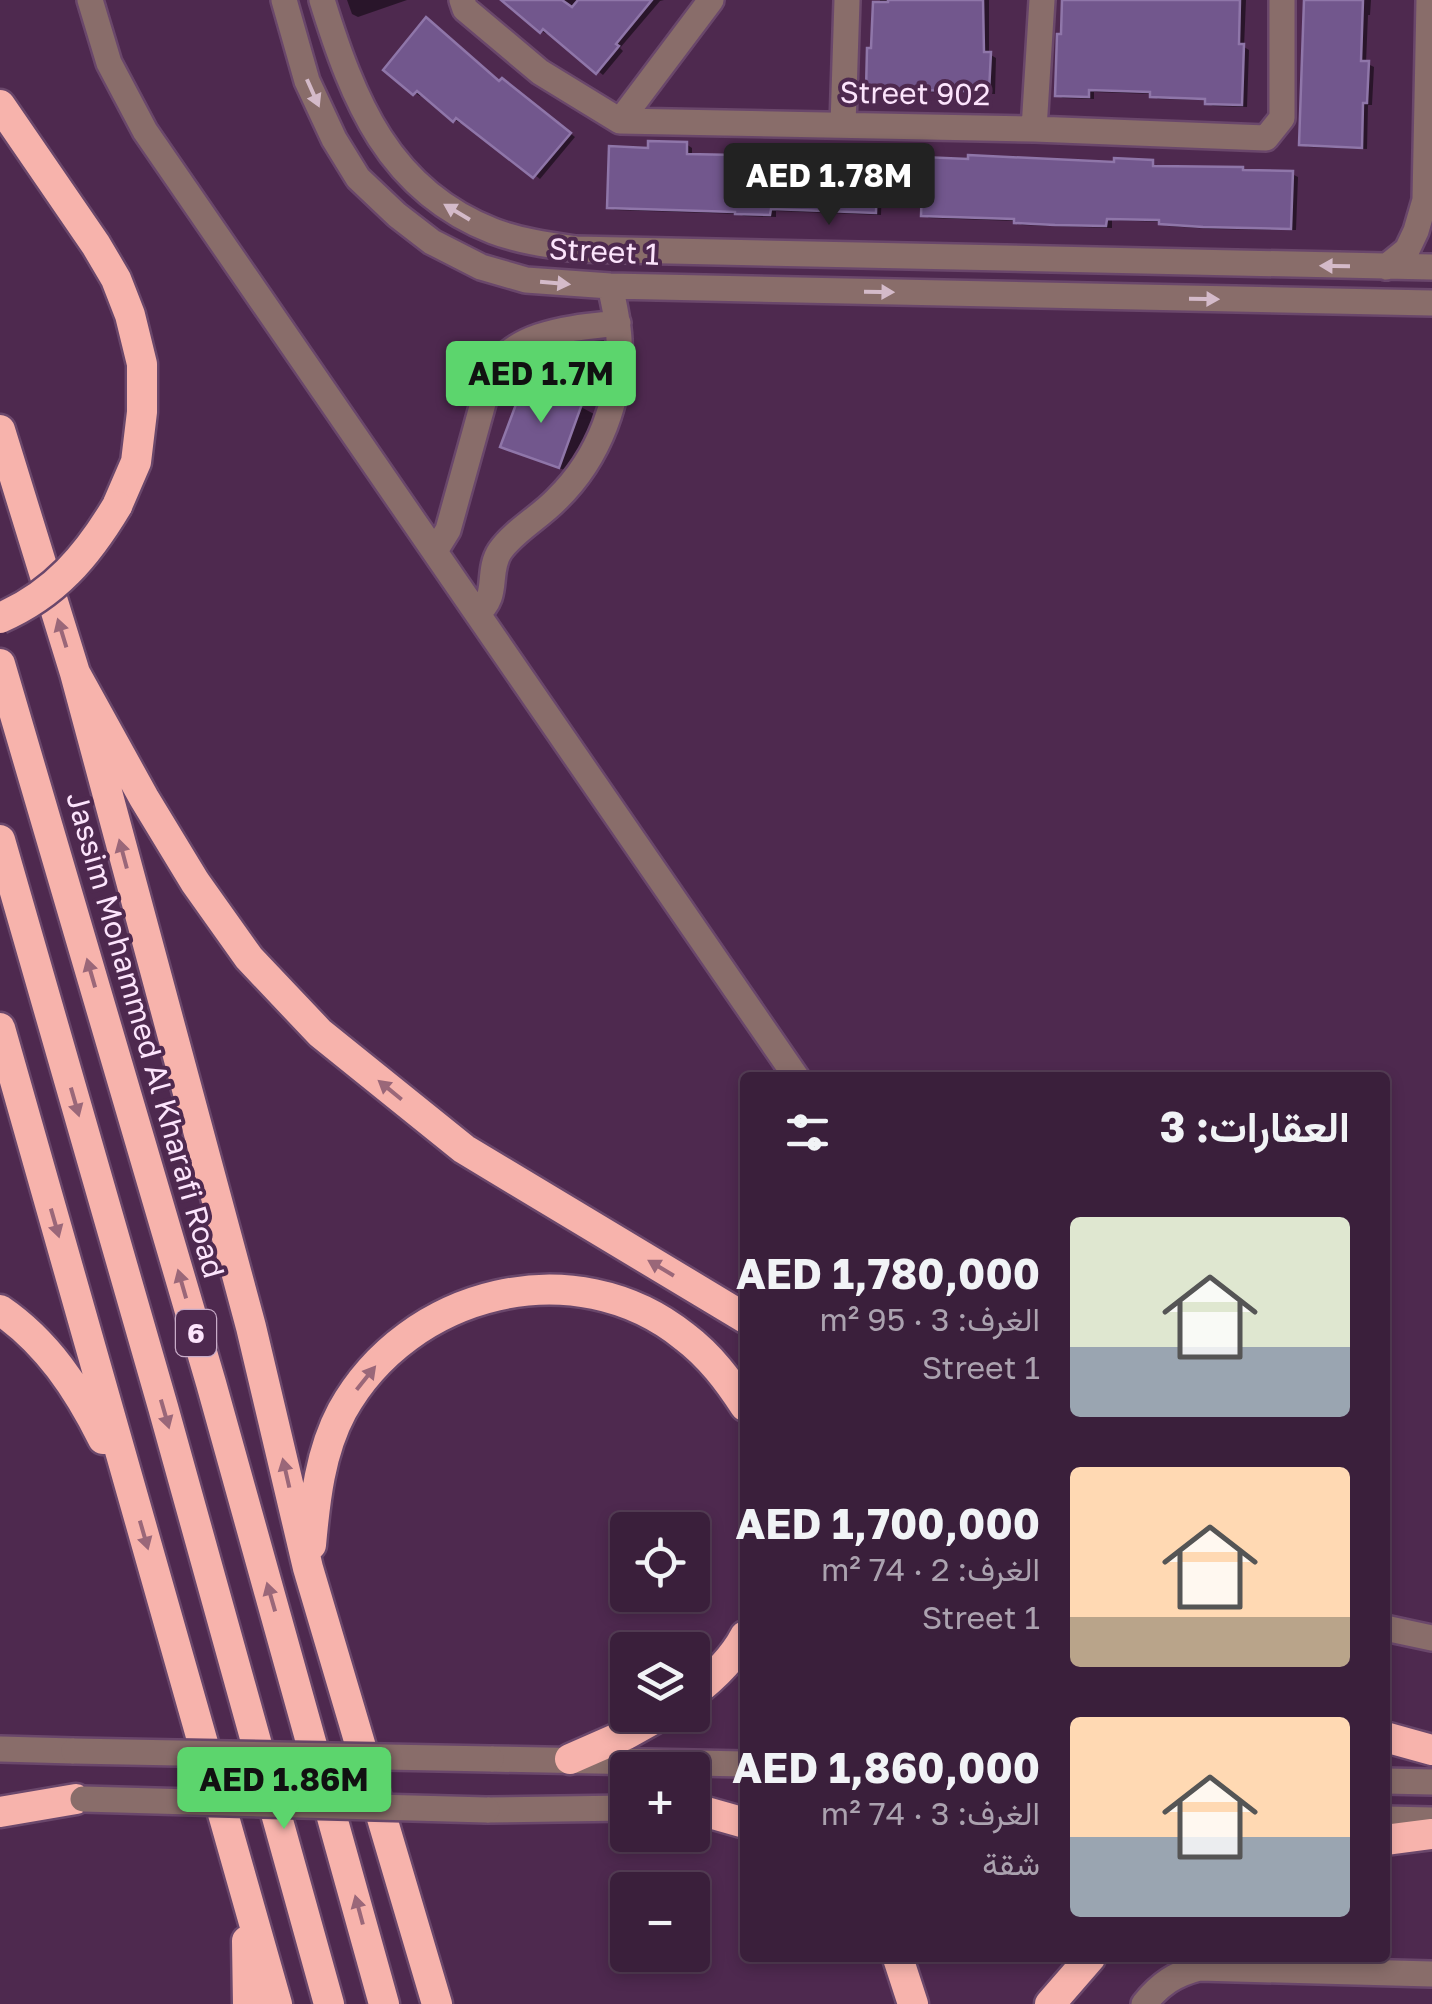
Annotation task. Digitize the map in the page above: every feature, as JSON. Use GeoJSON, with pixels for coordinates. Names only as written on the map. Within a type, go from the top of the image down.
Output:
{"type":"FeatureCollection","features":[{"type":"Feature","properties":{"kind":"highway"},"geometry":{"type":"LineString","coordinates":[[0,105],[116,279],[142,364],[136,462],[117,506],[96,540],[62,579],[20,610],[0,618]]}},
{"type":"Feature","properties":{"kind":"highway"},"geometry":{"type":"LineString","coordinates":[[0,430],[75,674],[251,1327],[308,1568],[437,2004]]}},
{"type":"Feature","properties":{"kind":"highway","name":"Jassim Mohammed Al Kharafi Road"},"geometry":{"type":"LineString","coordinates":[[0,664],[216,1402],[384,2004]]}},
{"type":"Feature","properties":{"kind":"highway"},"geometry":{"type":"LineString","coordinates":[[75,674],[196,882],[249,958],[320,1033],[464,1149],[740,1315]]}},
{"type":"Feature","properties":{"kind":"highway","name":"6"},"geometry":{"type":"LineString","coordinates":[[0,840],[329,2004]]}},
{"type":"Feature","properties":{"kind":"highway"},"geometry":{"type":"LineString","coordinates":[[0,1028],[276,2004]]}},
{"type":"Feature","properties":{"kind":"highway"},"geometry":{"type":"LineString","coordinates":[[308,1568],[322,1468],[341,1412],[360,1382],[399,1342],[446,1312],[521,1291],[554,1290],[621,1302],[684,1335],[716,1366],[740,1399]]}},
{"type":"Feature","properties":{"kind":"highway"},"geometry":{"type":"LineString","coordinates":[[0,1310],[28,1332],[69,1378],[132,1494]]}},
{"type":"Feature","properties":{"kind":"highway"},"geometry":{"type":"LineString","coordinates":[[710,1678],[740,1645]]}},
{"type":"Feature","properties":{"kind":"highway"},"geometry":{"type":"LineString","coordinates":[[570,1759],[630,1732]]}},
{"type":"Feature","properties":{"kind":"highway"},"geometry":{"type":"LineString","coordinates":[[1390,1737],[1432,1750]]}},
{"type":"Feature","properties":{"kind":"highway"},"geometry":{"type":"LineString","coordinates":[[0,1812],[80,1799]]}},
{"type":"Feature","properties":{"kind":"highway"},"geometry":{"type":"LineString","coordinates":[[710,1813],[740,1822]]}},
{"type":"Feature","properties":{"kind":"highway"},"geometry":{"type":"LineString","coordinates":[[1390,1839],[1432,1834]]}},
{"type":"Feature","properties":{"kind":"highway"},"geometry":{"type":"LineString","coordinates":[[245,1888],[248,2004]]}},
{"type":"Feature","properties":{"kind":"highway"},"geometry":{"type":"LineString","coordinates":[[899,1962],[912,2004]]}},
{"type":"Feature","properties":{"kind":"highway"},"geometry":{"type":"LineString","coordinates":[[1050,2004],[1087,1962]]}},
{"type":"Feature","properties":{"kind":"street"},"geometry":{"type":"LineString","coordinates":[[90,0],[109,63],[145,131],[794,1072]]}},
{"type":"Feature","properties":{"kind":"street","name":"Street 1"},"geometry":{"type":"LineString","coordinates":[[284,0],[308,81],[334,138],[358,178],[432,242],[480,267],[526,280],[610,286],[1432,303]]}},
{"type":"Feature","properties":{"kind":"street","name":"Street 1"},"geometry":{"type":"LineString","coordinates":[[322,0],[342,63],[365,116],[391,156],[420,188],[460,216],[495,232],[534,242],[576,250],[1432,268]]}},
{"type":"Feature","properties":{"kind":"street"},"geometry":{"type":"LineString","coordinates":[[466,3],[540,72],[620,121],[711,0]]}},
{"type":"Feature","properties":{"kind":"street"},"geometry":{"type":"LineString","coordinates":[[843,126],[847,0]]}},
{"type":"Feature","properties":{"kind":"street"},"geometry":{"type":"LineString","coordinates":[[1034,130],[1042,0]]}},
{"type":"Feature","properties":{"kind":"street","name":"Street 902"},"geometry":{"type":"LineString","coordinates":[[620,121],[1266,138],[1282,118],[1282,0]]}},
{"type":"Feature","properties":{"kind":"street"},"geometry":{"type":"LineString","coordinates":[[1386,267],[1407,250],[1428,200],[1429,0]]}},
{"type":"Feature","properties":{"kind":"street"},"geometry":{"type":"LineString","coordinates":[[1000,295],[1005,282],[1015,276],[1075,270],[1103,262]]}},
{"type":"Feature","properties":{"kind":"street"},"geometry":{"type":"LineString","coordinates":[[477,612],[488,604],[498,554],[561,495],[594,450],[609,415],[618,379],[618,322],[610,286]]}},
{"type":"Feature","properties":{"kind":"street"},"geometry":{"type":"LineString","coordinates":[[434,551],[448,530],[498,362],[510,351],[551,333],[618,322]]}},
{"type":"Feature","properties":{"kind":"street"},"geometry":{"type":"LineString","coordinates":[[1390,1629],[1432,1638]]}},
{"type":"Feature","properties":{"kind":"street"},"geometry":{"type":"LineString","coordinates":[[0,1749],[740,1764]]}},
{"type":"Feature","properties":{"kind":"street"},"geometry":{"type":"LineString","coordinates":[[1390,1781],[1432,1782]]}},
{"type":"Feature","properties":{"kind":"street"},"geometry":{"type":"LineString","coordinates":[[0,1796],[487,1810],[610,1808]]}},
{"type":"Feature","properties":{"kind":"street"},"geometry":{"type":"LineString","coordinates":[[710,1808],[740,1808]]}},
{"type":"Feature","properties":{"kind":"street"},"geometry":{"type":"LineString","coordinates":[[1390,1820],[1432,1820]]}},
{"type":"Feature","properties":{"kind":"street"},"geometry":{"type":"LineString","coordinates":[[1144,2004],[1159,1986],[1199,1968],[1432,1974]]}},
{"type":"Feature","properties":{"kind":"building"},"geometry":{"type":"Polygon","coordinates":[[[501,0],[562,0],[572,7],[578,0],[652,0],[596,74],[501,0]]]}},
{"type":"Feature","properties":{"kind":"building"},"geometry":{"type":"Polygon","coordinates":[[[983,0],[984,52],[991,52],[989,92],[866,91],[873,2],[983,0]]]}},
{"type":"Feature","properties":{"kind":"building"},"geometry":{"type":"Polygon","coordinates":[[[1062,0],[1240,0],[1239,44],[1244,44],[1242,105],[1150,97],[1150,92],[1089,90],[1089,97],[1055,96],[1062,0]]]}},
{"type":"Feature","properties":{"kind":"building"},"geometry":{"type":"Polygon","coordinates":[[[1304,0],[1363,0],[1361,61],[1369,61],[1362,148],[1299,145],[1304,0]]]}},
{"type":"Feature","properties":{"kind":"building"},"geometry":{"type":"Polygon","coordinates":[[[426,17],[499,81],[502,78],[571,133],[533,178],[456,118],[453,122],[417,91],[413,95],[383,70],[426,17]]]}},
{"type":"Feature","properties":{"kind":"building"},"geometry":{"type":"Polygon","coordinates":[[[648,141],[687,142],[687,154],[737,155],[737,145],[878,152],[876,213],[771,209],[770,215],[607,208],[609,146],[648,148],[648,141]]]}},
{"type":"Feature","properties":{"kind":"building"},"geometry":{"type":"Polygon","coordinates":[[[968,155],[1114,162],[1114,158],[1153,160],[1153,166],[1293,171],[1291,229],[1159,224],[1159,220],[1107,219],[1106,226],[921,216],[923,157],[968,159],[968,155]]]}},
{"type":"Feature","properties":{"kind":"building"},"geometry":{"type":"Polygon","coordinates":[[[524,383],[582,404],[559,468],[500,447],[524,383]]]}}]}
